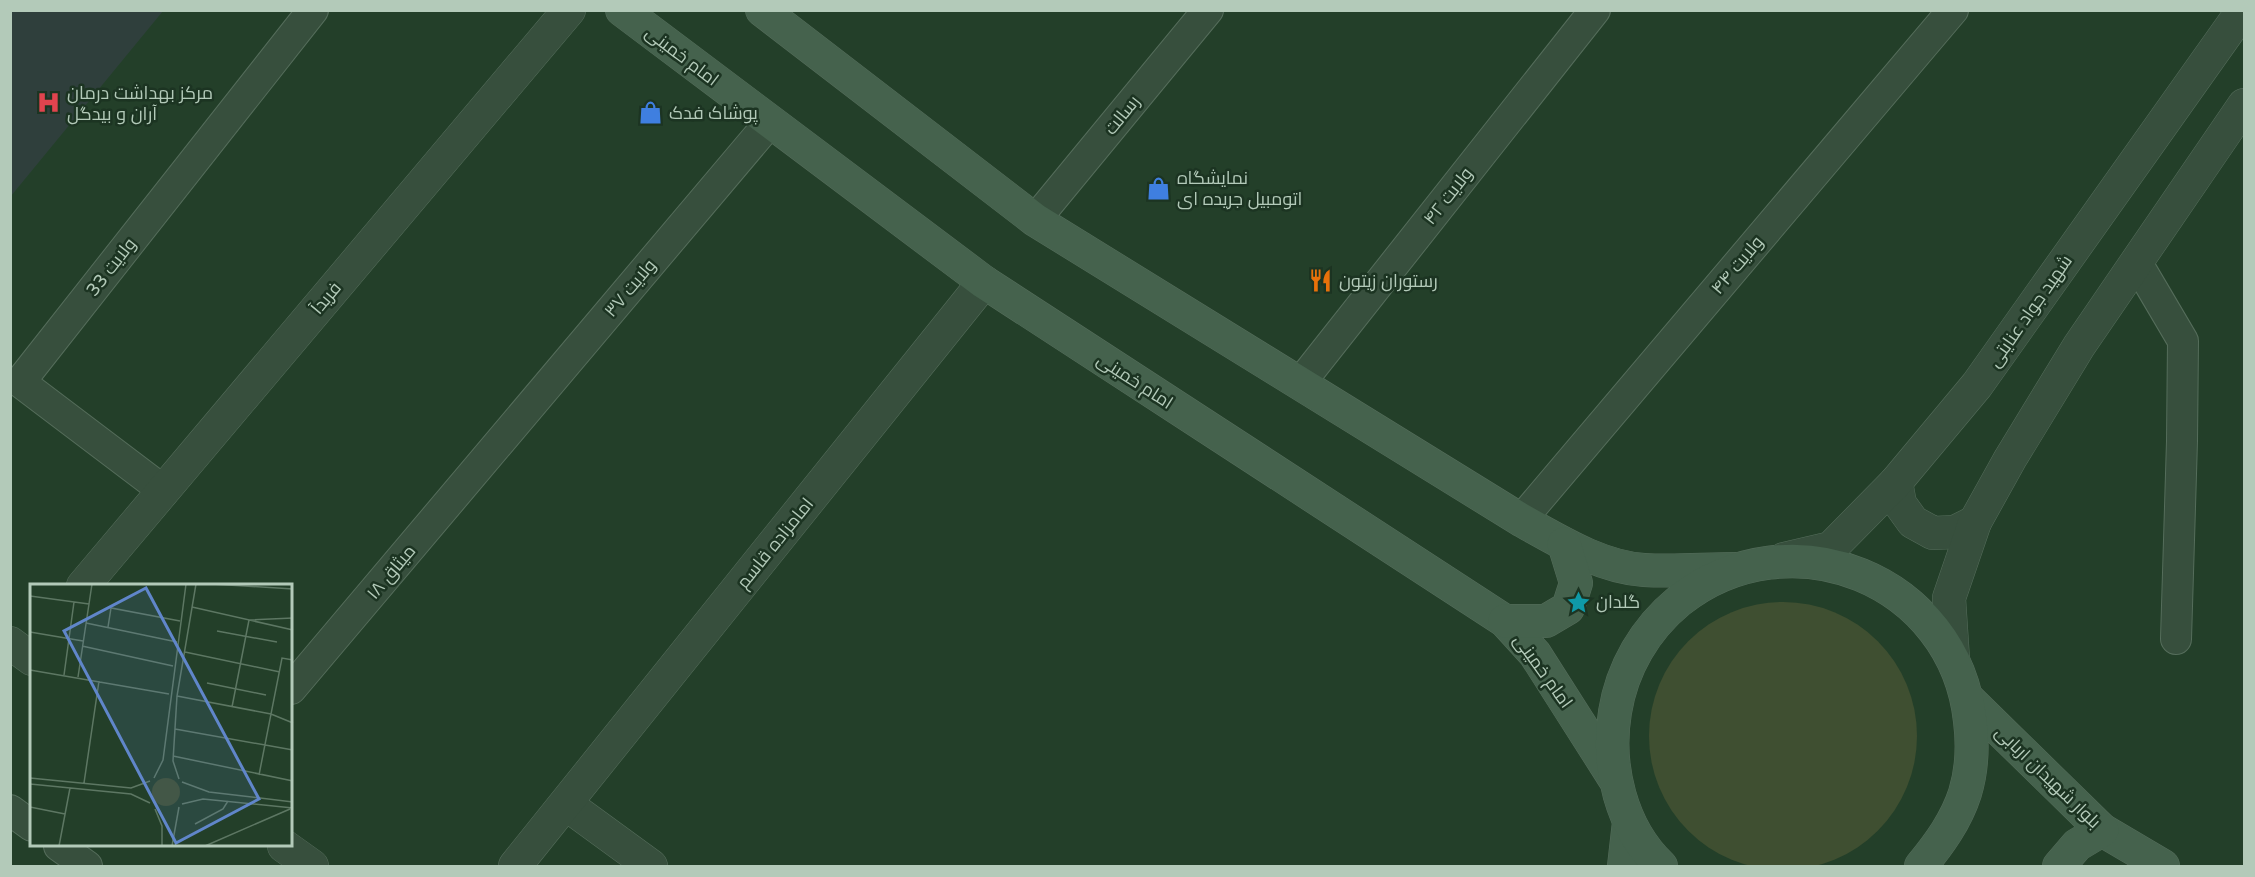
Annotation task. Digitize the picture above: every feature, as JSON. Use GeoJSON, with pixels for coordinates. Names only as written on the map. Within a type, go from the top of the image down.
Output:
{"type":"FeatureCollection","features":[{"type":"Feature","properties":{"kind":"main road","name":"امام خمینی"},"geometry":{"type":"LineString","coordinates":[[622,10],[984,282],[1505,621],[1535,654],[1614,778]]}},
{"type":"Feature","properties":{"kind":"main road"},"geometry":{"type":"LineString","coordinates":[[762,10],[1035,220],[1301,382],[1521,520],[1599,560],[1643,570],[1737,569]]}},
{"type":"Feature","properties":{"kind":"main road"},"geometry":{"type":"LineString","coordinates":[[1505,621],[1546,621],[1568,608],[1576,583],[1564,544]]}},
{"type":"Feature","properties":{"kind":"main road"},"geometry":{"type":"LineString","coordinates":[[1662,867],[1653,858],[1629,822],[1614,778],[1611,734],[1618,690],[1636,650],[1671,608],[1697,587],[1737,569],[1773,561],[1817,562],[1848,570],[1897,593],[1929,623],[1953,659],[1968,699],[1973,746],[1965,792],[1946,835],[1921,867]]}},
{"type":"Feature","properties":{"kind":"main road","name":"بلوار شهیدان اربابی"},"geometry":{"type":"LineString","coordinates":[[1968,699],[2102,830],[2163,867]]}},
{"type":"Feature","properties":{"kind":"main road"},"geometry":{"type":"LineString","coordinates":[[1624,867],[1629,822]]}},
{"type":"Feature","properties":{"kind":"main road"},"geometry":{"type":"LineString","coordinates":[[2059,867],[2077,845],[2102,830]]}},
{"type":"Feature","properties":{"kind":"street","name":"ولایت 33"},"geometry":{"type":"LineString","coordinates":[[164,491],[20,382],[314,10]]}},
{"type":"Feature","properties":{"kind":"street","name":"فریدآ"},"geometry":{"type":"LineString","coordinates":[[85,584],[569,10]]}},
{"type":"Feature","properties":{"kind":"street","name":"رسالت"},"geometry":{"type":"LineString","coordinates":[[1035,220],[1208,10]]}},
{"type":"Feature","properties":{"kind":"street","name":"ولایت ۴۲"},"geometry":{"type":"LineString","coordinates":[[1301,382],[1595,10]]}},
{"type":"Feature","properties":{"kind":"street","name":"ولایت ۴۴"},"geometry":{"type":"LineString","coordinates":[[1521,520],[1953,10]]}},
{"type":"Feature","properties":{"kind":"street","name":"شهید جواد عنایتی"},"geometry":{"type":"LineString","coordinates":[[1773,561],[1831,548],[1896,482],[1977,385],[2243,10]]}},
{"type":"Feature","properties":{"kind":"street"},"geometry":{"type":"LineString","coordinates":[[1953,659],[1949,598],[1975,522],[2010,459],[2079,346],[2244,105]]}},
{"type":"Feature","properties":{"kind":"street","name":"ولایت ۳۷"},"geometry":{"type":"LineString","coordinates":[[490,455],[770,122]]}},
{"type":"Feature","properties":{"kind":"street"},"geometry":{"type":"LineString","coordinates":[[2137,263],[2183,341],[2176,639]]}},
{"type":"Feature","properties":{"kind":"street","name":"امامزاده قاسم"},"geometry":{"type":"LineString","coordinates":[[516,867],[984,282]]}},
{"type":"Feature","properties":{"kind":"street","name":"میثاق ۱۸"},"geometry":{"type":"LineString","coordinates":[[292,688],[490,455]]}},
{"type":"Feature","properties":{"kind":"street"},"geometry":{"type":"LineString","coordinates":[[1896,482],[1900,504],[1913,522],[1933,533],[1955,532],[1975,522]]}},
{"type":"Feature","properties":{"kind":"street"},"geometry":{"type":"LineString","coordinates":[[566,804],[651,867]]}},
{"type":"Feature","properties":{"kind":"street"},"geometry":{"type":"LineString","coordinates":[[10,810],[30,825]]}},
{"type":"Feature","properties":{"kind":"street"},"geometry":{"type":"LineString","coordinates":[[61,847],[88,861]]}},
{"type":"Feature","properties":{"kind":"street"},"geometry":{"type":"LineString","coordinates":[[285,847],[312,867]]}},
{"type":"Feature","properties":{"kind":"shaded area","name":"مرکز بهداشت درمان آران و بیدگل"},"geometry":{"type":"Polygon","coordinates":[[[10,11],[163,11],[11,196],[10,11]]]}},
{"type":"Feature","properties":{"kind":"green space"},"geometry":{"type":"Polygon","coordinates":[[[1783,602],[1809,604],[1834,612],[1858,624],[1878,641],[1895,661],[1907,685],[1915,710],[1917,736],[1915,762],[1907,787],[1895,811],[1878,831],[1858,848],[1834,860],[1809,868],[1783,870],[1757,868],[1732,860],[1708,848],[1688,831],[1671,811],[1659,787],[1651,762],[1649,736],[1651,710],[1659,685],[1671,661],[1688,641],[1708,624],[1732,612],[1757,604],[1783,602]]]}},
{"type":"Feature","properties":{"kind":"place","name":"مرکز بهداشت درمان آران و بیدگل"},"geometry":{"type":"Point","coordinates":[49,103]}},
{"type":"Feature","properties":{"kind":"place","name":"پوشاک فدک"},"geometry":{"type":"Point","coordinates":[651,113]}},
{"type":"Feature","properties":{"kind":"place","name":"نمایشگاه اتومبیل جریده ای"},"geometry":{"type":"Point","coordinates":[1159,188]}},
{"type":"Feature","properties":{"kind":"place","name":"رستوران زیتون"},"geometry":{"type":"Point","coordinates":[1321,281]}},
{"type":"Feature","properties":{"kind":"place","name":"گلدان"},"geometry":{"type":"Point","coordinates":[1578,602]}}]}
